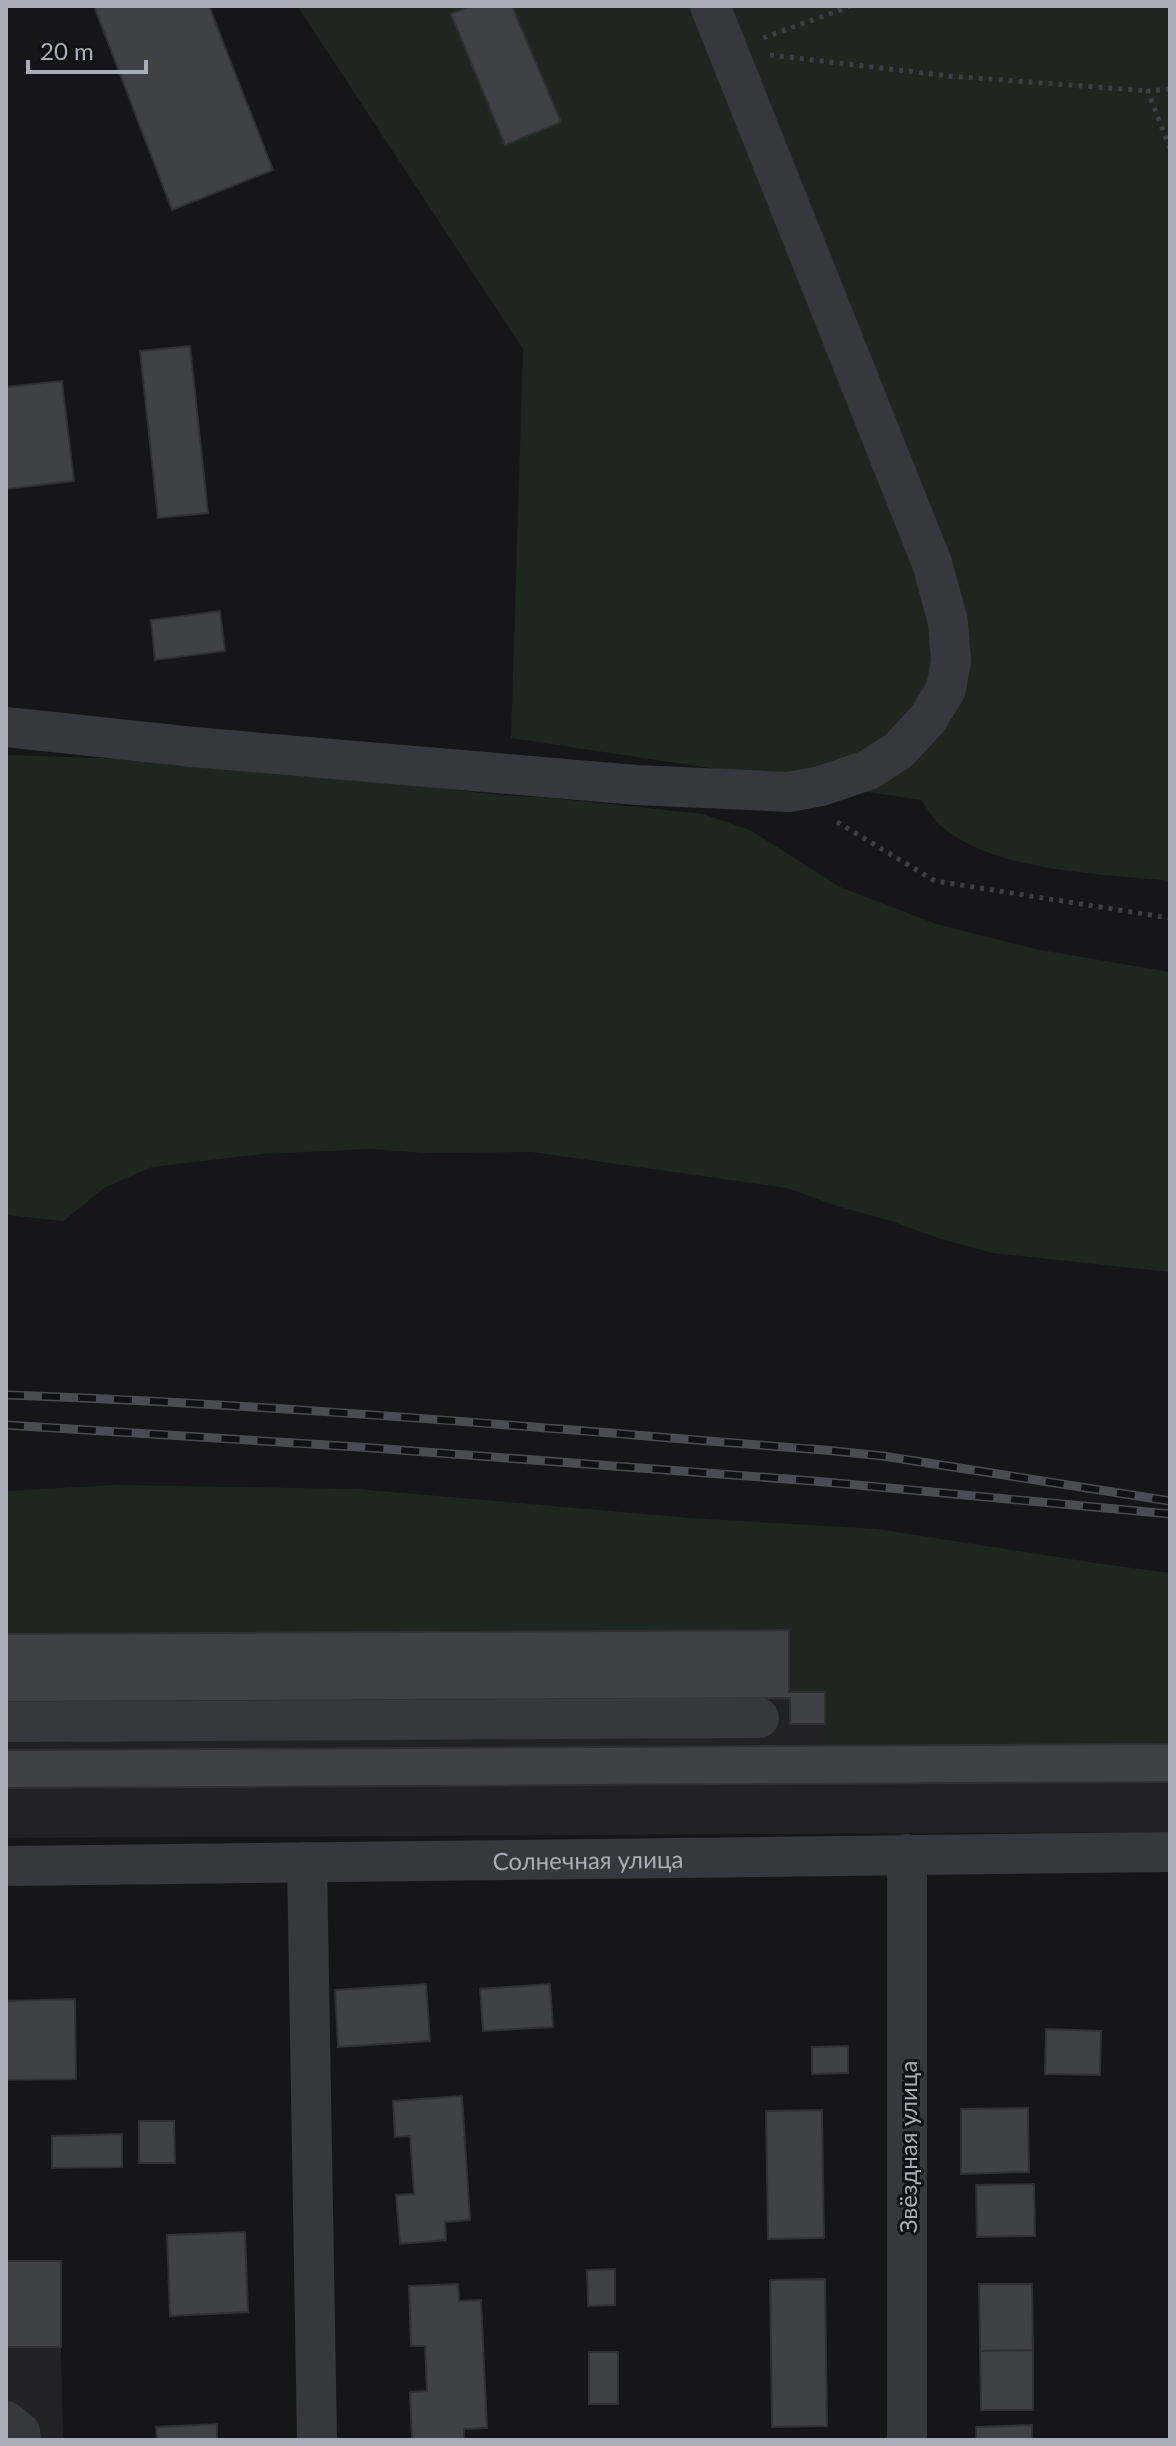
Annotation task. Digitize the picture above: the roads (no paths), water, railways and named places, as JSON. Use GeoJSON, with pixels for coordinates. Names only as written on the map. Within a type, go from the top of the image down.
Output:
{"type":"FeatureCollection","features":[{"type":"Feature","properties":{"kind":"street"},"geometry":{"type":"LineString","coordinates":[[6,727],[193,747],[621,783],[789,792],[821,786],[868,770],[898,751],[927,720],[946,689],[951,661],[948,622],[932,563],[710,6]]}},
{"type":"Feature","properties":{"kind":"street"},"geometry":{"type":"LineString","coordinates":[[6,1722],[759,1718]]}},
{"type":"Feature","properties":{"kind":"street","name":"Солнечная улица"},"geometry":{"type":"LineString","coordinates":[[6,1866],[1170,1852]]}},
{"type":"Feature","properties":{"kind":"street","name":"Звёздная улица"},"geometry":{"type":"LineString","coordinates":[[907,1854],[907,2440]]}},
{"type":"Feature","properties":{"kind":"street"},"geometry":{"type":"LineString","coordinates":[[307,1862],[317,2440]]}},
{"type":"Feature","properties":{"kind":"street"},"geometry":{"type":"LineString","coordinates":[[6,2421],[20,2432],[21,2440]]}},
{"type":"Feature","properties":{"kind":"railway"},"geometry":{"type":"LineString","coordinates":[[6,1395],[313,1411],[824,1450],[883,1456],[1170,1501]]}},
{"type":"Feature","properties":{"kind":"railway"},"geometry":{"type":"LineString","coordinates":[[6,1425],[359,1447],[814,1481],[1170,1514]]}}]}
